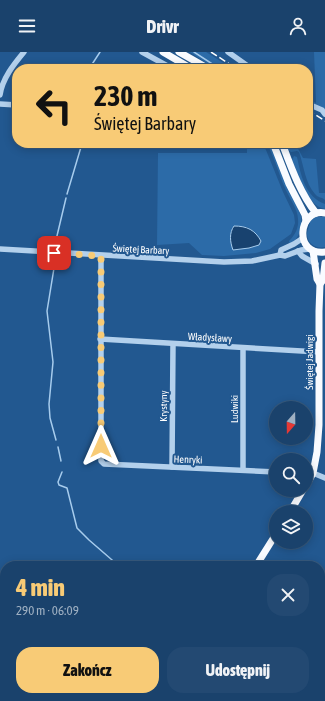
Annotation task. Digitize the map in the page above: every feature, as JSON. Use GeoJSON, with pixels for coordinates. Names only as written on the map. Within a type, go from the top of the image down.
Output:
{"type":"FeatureCollection","features":[{"type":"Feature","properties":{"kind":"main road"},"geometry":{"type":"LineString","coordinates":[[163,52],[183,64]]}},
{"type":"Feature","properties":{"kind":"main road"},"geometry":{"type":"LineString","coordinates":[[179,52],[200,64]]}},
{"type":"Feature","properties":{"kind":"main road"},"geometry":{"type":"LineString","coordinates":[[275,148],[289,184],[305,215],[306,221],[303,230],[303,238],[312,250],[325,252]]}},
{"type":"Feature","properties":{"kind":"main road"},"geometry":{"type":"LineString","coordinates":[[284,148],[294,174],[309,204],[316,213]]}},
{"type":"Feature","properties":{"kind":"main road"},"geometry":{"type":"LineString","coordinates":[[306,221],[316,213],[325,213]]}},
{"type":"Feature","properties":{"kind":"main road","name":"Świętej Jadwigi"},"geometry":{"type":"LineString","coordinates":[[312,250],[316,264],[317,279],[320,284],[319,425],[317,452],[313,466]]}},
{"type":"Feature","properties":{"kind":"main road","name":"Świętej Jadwigi"},"geometry":{"type":"LineString","coordinates":[[320,284],[323,280],[325,263]]}},
{"type":"Feature","properties":{"kind":"main road"},"geometry":{"type":"LineString","coordinates":[[259,561],[269,545]]}},
{"type":"Feature","properties":{"kind":"street"},"geometry":{"type":"LineString","coordinates":[[16,64],[24,52]]}},
{"type":"Feature","properties":{"kind":"street"},"geometry":{"type":"LineString","coordinates":[[142,52],[164,64]]}},
{"type":"Feature","properties":{"kind":"street"},"geometry":{"type":"LineString","coordinates":[[228,52],[245,64]]}},
{"type":"Feature","properties":{"kind":"street"},"geometry":{"type":"LineString","coordinates":[[0,95],[1,88],[12,71]]}},
{"type":"Feature","properties":{"kind":"street"},"geometry":{"type":"LineString","coordinates":[[0,104],[12,105]]}},
{"type":"Feature","properties":{"kind":"street"},"geometry":{"type":"LineString","coordinates":[[313,106],[322,110],[325,114]]}},
{"type":"Feature","properties":{"kind":"street","name":"Świętej Barbary"},"geometry":{"type":"LineString","coordinates":[[280,255],[281,250],[303,238]]}},
{"type":"Feature","properties":{"kind":"street","name":"Świętej Barbary"},"geometry":{"type":"LineString","coordinates":[[0,249],[224,262],[252,261],[312,250]]}},
{"type":"Feature","properties":{"kind":"street"},"geometry":{"type":"LineString","coordinates":[[298,252],[316,264]]}},
{"type":"Feature","properties":{"kind":"street"},"geometry":{"type":"LineString","coordinates":[[100,339],[101,256]]}},
{"type":"Feature","properties":{"kind":"street","name":"Władysławy"},"geometry":{"type":"LineString","coordinates":[[100,339],[319,352]]}},
{"type":"Feature","properties":{"kind":"street","name":"Henryki"},"geometry":{"type":"LineString","coordinates":[[100,339],[101,461],[104,464],[269,472]]}},
{"type":"Feature","properties":{"kind":"street","name":"Krystyny"},"geometry":{"type":"LineString","coordinates":[[172,344],[172,467]]}},
{"type":"Feature","properties":{"kind":"street","name":"Ludwiki"},"geometry":{"type":"LineString","coordinates":[[243,348],[243,470]]}},
{"type":"Feature","properties":{"kind":"street"},"geometry":{"type":"LineString","coordinates":[[313,476],[325,478]]}},
{"type":"Feature","properties":{"kind":"shaded area"},"geometry":{"type":"Polygon","coordinates":[[[190,52],[206,52],[225,64],[208,64],[190,52]]]}},
{"type":"Feature","properties":{"kind":"shaded area"},"geometry":{"type":"Polygon","coordinates":[[[314,52],[325,52],[325,113],[313,105],[313,101],[316,103],[314,52]]]}},
{"type":"Feature","properties":{"kind":"shaded area"},"geometry":{"type":"Polygon","coordinates":[[[247,148],[265,148],[294,215],[295,223],[291,234],[270,249],[256,253],[224,256],[202,255],[189,243],[157,245],[158,153],[247,153],[247,148]],[[234,226],[232,229],[231,243],[236,250],[259,245],[248,227],[234,226]]]}},
{"type":"Feature","properties":{"kind":"shaded area"},"geometry":{"type":"Polygon","coordinates":[[[269,148],[272,148],[301,216],[300,232],[290,245],[289,241],[295,234],[297,228],[298,215],[269,148]]]}},
{"type":"Feature","properties":{"kind":"shaded area"},"geometry":{"type":"Polygon","coordinates":[[[287,148],[298,148],[303,158],[316,159],[319,193],[325,193],[325,200],[316,195],[309,185],[299,152],[291,152],[287,148]]]}},
{"type":"Feature","properties":{"kind":"shaded area"},"geometry":{"type":"Polygon","coordinates":[[[294,156],[297,157],[302,178],[308,191],[318,201],[325,204],[325,209],[319,207],[308,196],[300,181],[292,160],[294,156]]]}},
{"type":"Feature","properties":{"kind":"shaded area"},"geometry":{"type":"Polygon","coordinates":[[[316,217],[325,217],[325,247],[313,245],[307,237],[310,221],[316,217]]]}},
{"type":"Feature","properties":{"kind":"shaded area"},"geometry":{"type":"Polygon","coordinates":[[[234,226],[247,228],[253,231],[261,241],[259,245],[233,250],[230,238],[234,226]]]}},
{"type":"Feature","properties":{"kind":"waterway"},"geometry":{"type":"LineString","coordinates":[[92,64],[100,52]]}},
{"type":"Feature","properties":{"kind":"waterway"},"geometry":{"type":"LineString","coordinates":[[194,52],[212,64]]}},
{"type":"Feature","properties":{"kind":"waterway"},"geometry":{"type":"LineString","coordinates":[[67,194],[81,148]]}},
{"type":"Feature","properties":{"kind":"waterway"},"geometry":{"type":"LineString","coordinates":[[56,240],[66,198]]}},
{"type":"Feature","properties":{"kind":"waterway"},"geometry":{"type":"LineString","coordinates":[[55,262],[47,311],[53,362],[49,404],[50,418],[56,440]]}},
{"type":"Feature","properties":{"kind":"waterway"},"geometry":{"type":"LineString","coordinates":[[58,447],[61,461]]}},
{"type":"Feature","properties":{"kind":"waterway"},"geometry":{"type":"LineString","coordinates":[[62,472],[58,482],[59,485],[67,488],[77,528],[113,561]]}},
{"type":"Feature","properties":{"kind":"railway"},"geometry":{"type":"LineString","coordinates":[[211,52],[229,64]]}},
{"type":"Feature","properties":{"kind":"railway"},"geometry":{"type":"LineString","coordinates":[[313,113],[325,121]]}},
{"type":"Feature","properties":{"kind":"route"},"geometry":{"type":"LineString","coordinates":[[54,253],[101,256],[101,446]]}}]}
